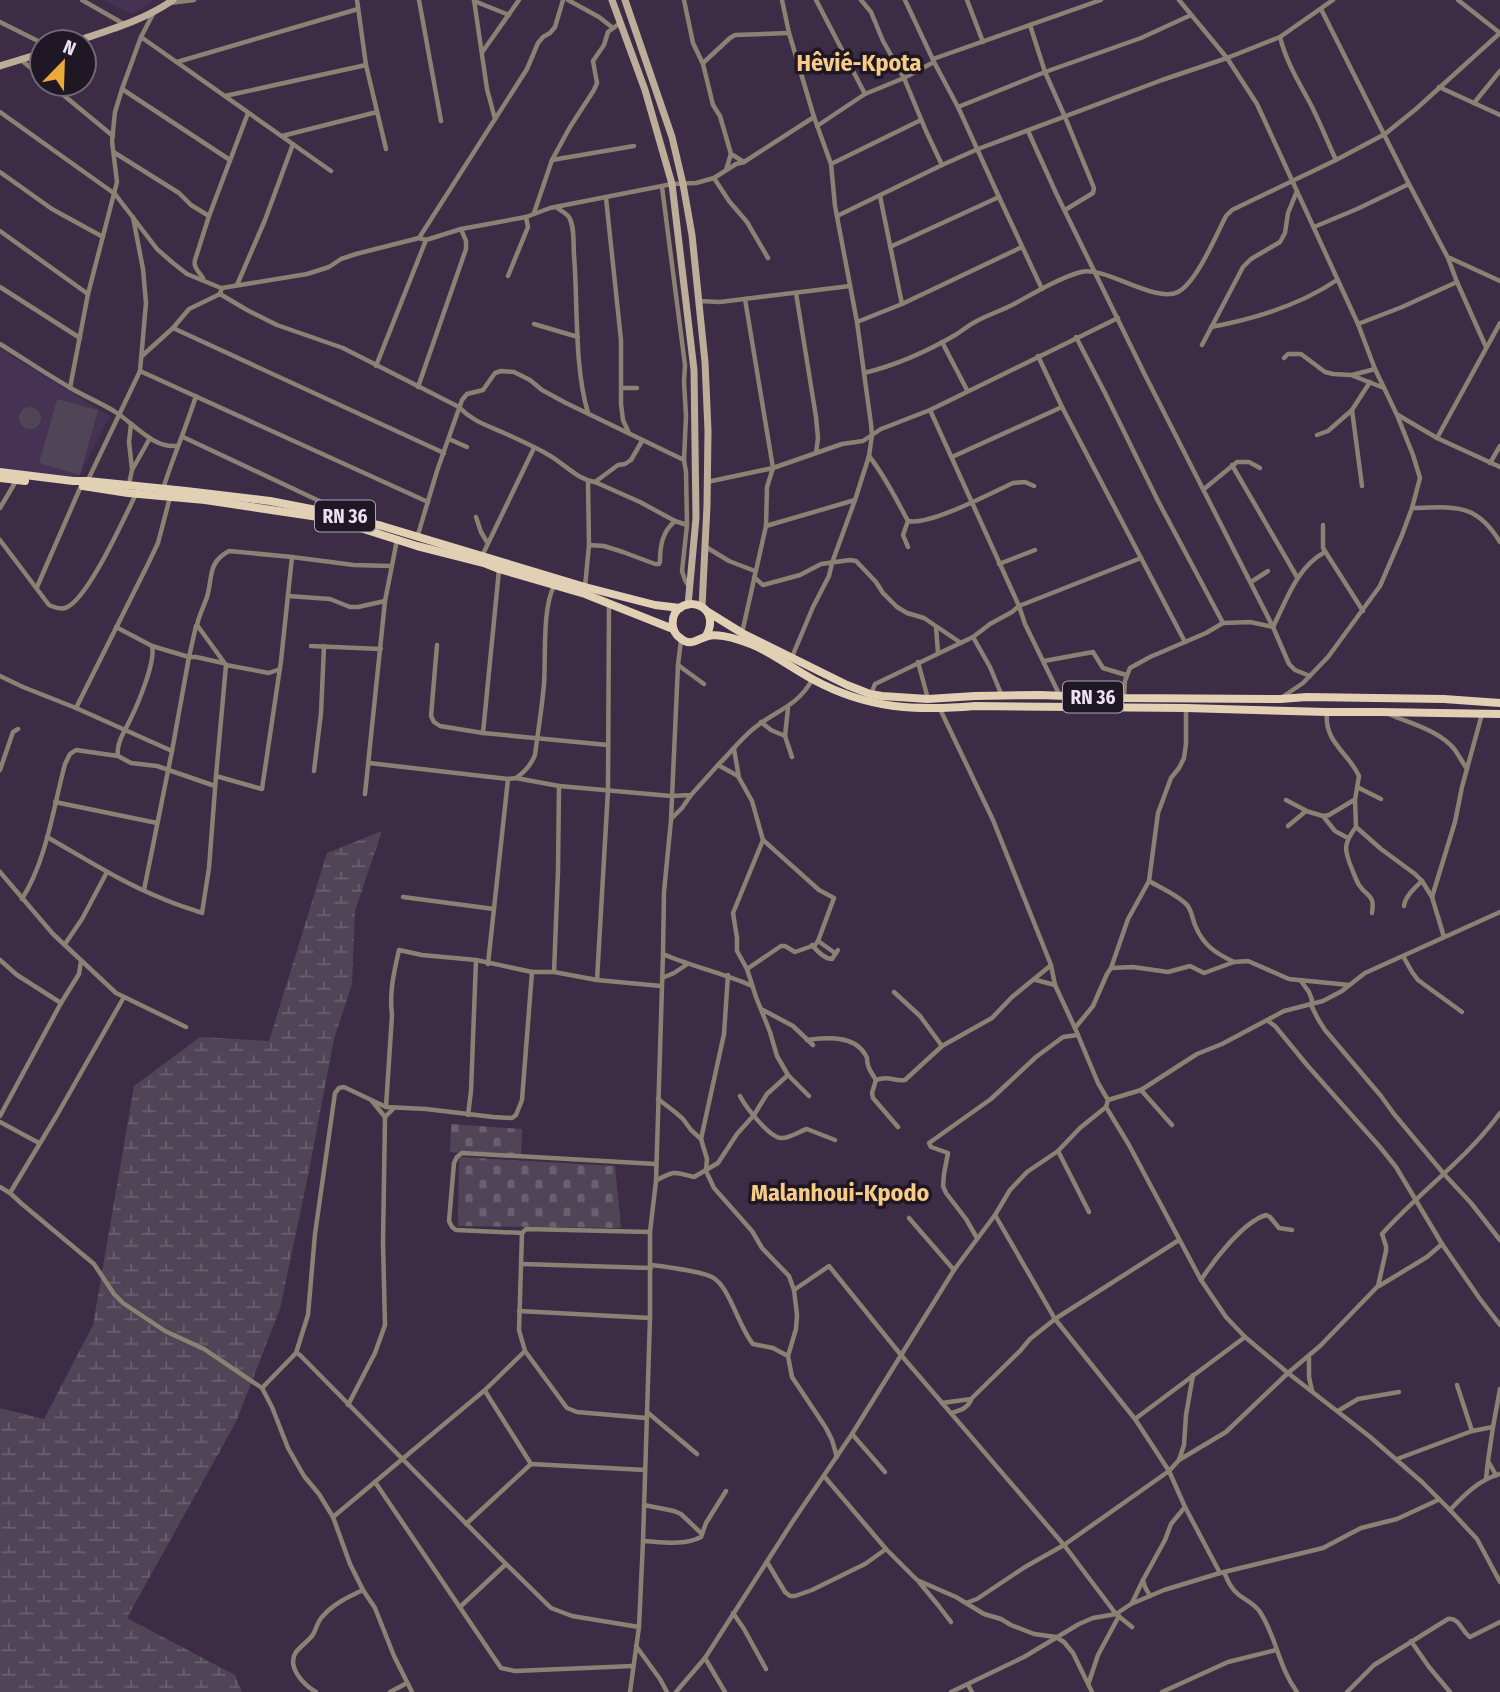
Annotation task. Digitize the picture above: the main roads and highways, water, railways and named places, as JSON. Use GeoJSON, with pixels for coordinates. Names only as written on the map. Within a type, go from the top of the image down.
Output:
{"type":"FeatureCollection","features":[{"type":"Feature","properties":{"kind":"main road"},"geometry":{"type":"LineString","coordinates":[[612,0],[645,90],[672,184],[694,370],[696,518],[690,588],[684,606],[674,615],[673,629]]}},
{"type":"Feature","properties":{"kind":"main road"},"geometry":{"type":"LineString","coordinates":[[625,0],[671,137],[692,235],[708,430],[705,609],[711,624],[706,636]]}},
{"type":"Feature","properties":{"kind":"main road"},"geometry":{"type":"LineString","coordinates":[[98,34],[153,13],[171,2]]}},
{"type":"Feature","properties":{"kind":"main road"},"geometry":{"type":"LineString","coordinates":[[0,66],[28,58]]}},
{"type":"Feature","properties":{"kind":"main road","name":"RN 36"},"geometry":{"type":"LineString","coordinates":[[0,472],[136,494],[205,500],[332,519],[609,602],[673,629],[676,635],[688,642],[716,635],[740,640],[770,653],[813,679],[870,703],[887,706],[940,709],[1006,705],[1500,714]]}},
{"type":"Feature","properties":{"kind":"main road","name":"RN 36"},"geometry":{"type":"LineString","coordinates":[[0,478],[85,485],[129,485],[270,501],[340,515],[655,605],[692,604],[705,609],[742,633],[847,685],[871,694],[928,699],[1002,696],[1307,697],[1444,699],[1500,703]]}},
{"type":"Feature","properties":{"kind":"district","name":"Hêvié-Kpota"},"geometry":{"type":"Point","coordinates":[859,63]}},
{"type":"Feature","properties":{"kind":"district","name":"Malanhoui-Kpodo"},"geometry":{"type":"Point","coordinates":[840,1193]}}]}
